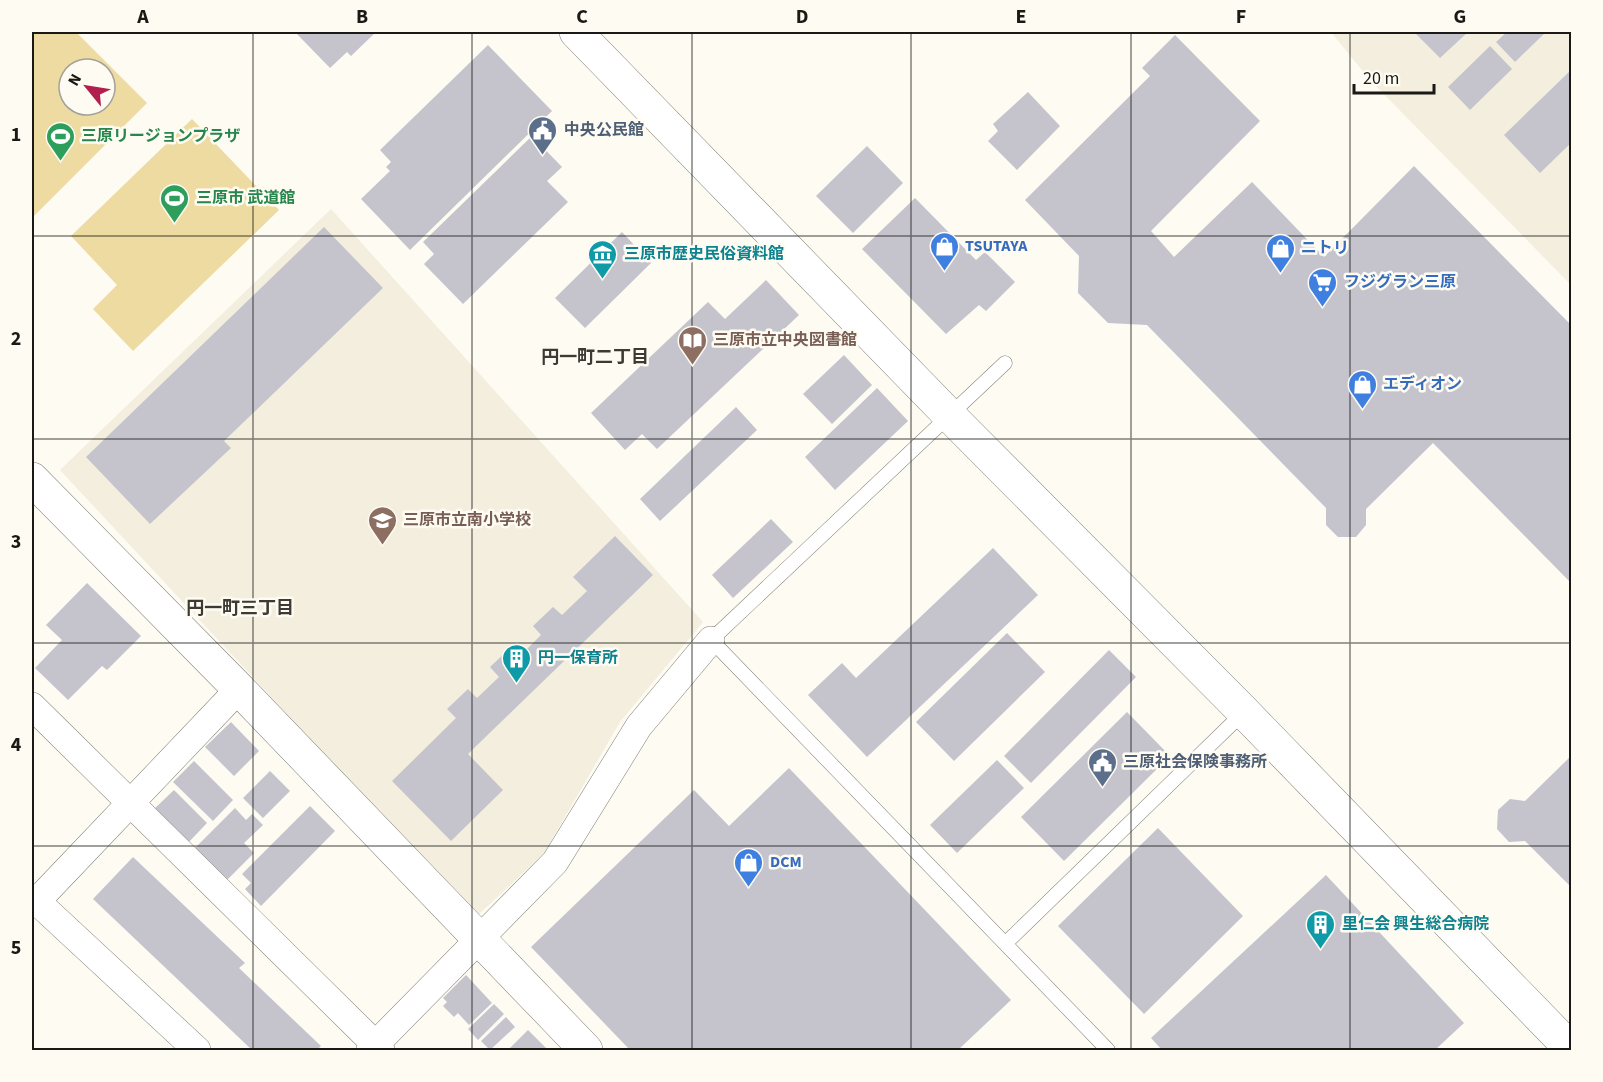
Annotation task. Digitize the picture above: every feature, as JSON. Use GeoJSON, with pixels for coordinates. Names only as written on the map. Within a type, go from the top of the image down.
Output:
{"type":"FeatureCollection","features":[{"type":"Feature","properties":{"kind":"street"},"geometry":{"type":"LineString","coordinates":[[576,32],[1244,712],[1572,1050]]}},
{"type":"Feature","properties":{"kind":"street"},"geometry":{"type":"LineString","coordinates":[[32,479],[239,689],[586,1050]]}},
{"type":"Feature","properties":{"kind":"street"},"geometry":{"type":"LineString","coordinates":[[32,706],[376,1049],[478,939],[555,862],[639,726],[711,640]]}},
{"type":"Feature","properties":{"kind":"street"},"geometry":{"type":"LineString","coordinates":[[197,1050],[34,899],[239,689]]}},
{"type":"Feature","properties":{"kind":"lane"},"geometry":{"type":"LineString","coordinates":[[1005,363],[711,640],[1108,1050]]}},
{"type":"Feature","properties":{"kind":"lane"},"geometry":{"type":"LineString","coordinates":[[1006,943],[1244,712]]}},
{"type":"Feature","properties":{"kind":"shaded area","name":"三原リージョンプラザ"},"geometry":{"type":"Polygon","coordinates":[[[32,32],[76,32],[101,57],[57,57],[57,117],[117,117],[117,73],[147,103],[32,218],[32,32]]]}},
{"type":"Feature","properties":{"kind":"shaded area"},"geometry":{"type":"Polygon","coordinates":[[[1331,32],[1571,32],[1571,285],[1370,80],[1331,32]]]}},
{"type":"Feature","properties":{"kind":"shaded area","name":"三原市 武道館"},"geometry":{"type":"Polygon","coordinates":[[[192,119],[279,210],[133,351],[93,309],[117,285],[71,236],[192,119]]]}},
{"type":"Feature","properties":{"kind":"shaded area","name":"三原市立南小学校"},"geometry":{"type":"Polygon","coordinates":[[[331,209],[703,622],[620,722],[544,853],[476,917],[60,470],[331,209]]]}},
{"type":"Feature","properties":{"kind":"building"},"geometry":{"type":"Polygon","coordinates":[[[295,32],[376,32],[351,56],[347,52],[330,68],[295,32]]]}},
{"type":"Feature","properties":{"kind":"building"},"geometry":{"type":"Polygon","coordinates":[[[1414,32],[1468,32],[1440,58],[1414,32]]]}},
{"type":"Feature","properties":{"kind":"building"},"geometry":{"type":"Polygon","coordinates":[[[1507,32],[1546,32],[1515,62],[1496,42],[1507,32]]]}},
{"type":"Feature","properties":{"kind":"building","name":"フジグラン三原"},"geometry":{"type":"Polygon","coordinates":[[[1175,35],[1260,121],[1151,231],[1174,257],[1252,182],[1324,257],[1414,166],[1572,326],[1572,584],[1433,443],[1366,509],[1366,525],[1356,537],[1338,537],[1326,525],[1326,508],[1147,325],[1108,323],[1078,293],[1079,256],[1025,200],[1150,76],[1142,68],[1175,35]]]}},
{"type":"Feature","properties":{"kind":"building"},"geometry":{"type":"Polygon","coordinates":[[[488,45],[552,111],[410,250],[361,199],[390,171],[386,167],[391,162],[380,150],[488,45]]]}},
{"type":"Feature","properties":{"kind":"building"},"geometry":{"type":"Polygon","coordinates":[[[1490,46],[1512,69],[1470,110],[1448,87],[1490,46]]]}},
{"type":"Feature","properties":{"kind":"building"},"geometry":{"type":"Polygon","coordinates":[[[1570,71],[1572,142],[1540,173],[1504,135],[1570,71]]]}},
{"type":"Feature","properties":{"kind":"building"},"geometry":{"type":"Polygon","coordinates":[[[1028,92],[1060,126],[1017,170],[988,141],[998,131],[993,124],[1028,92]]]}},
{"type":"Feature","properties":{"kind":"building"},"geometry":{"type":"Polygon","coordinates":[[[532,136],[562,167],[547,181],[568,202],[463,304],[424,264],[434,254],[423,242],[532,136]]]}},
{"type":"Feature","properties":{"kind":"building"},"geometry":{"type":"Polygon","coordinates":[[[867,146],[903,183],[853,233],[816,196],[867,146]]]}},
{"type":"Feature","properties":{"kind":"building","name":"TSUTAYA"},"geometry":{"type":"Polygon","coordinates":[[[915,198],[976,260],[985,252],[1015,282],[986,311],[979,305],[946,334],[862,249],[915,198]]]}},
{"type":"Feature","properties":{"kind":"building"},"geometry":{"type":"Polygon","coordinates":[[[324,227],[383,288],[224,441],[231,448],[150,524],[86,457],[324,227]]]}},
{"type":"Feature","properties":{"kind":"building","name":"三原市歴史民俗資料館"},"geometry":{"type":"Polygon","coordinates":[[[622,232],[651,263],[585,328],[555,298],[622,232]]]}},
{"type":"Feature","properties":{"kind":"building","name":"三原市立中央図書館"},"geometry":{"type":"Polygon","coordinates":[[[766,280],[799,315],[657,449],[642,434],[625,450],[591,413],[708,302],[725,319],[766,280]]]}},
{"type":"Feature","properties":{"kind":"building"},"geometry":{"type":"Polygon","coordinates":[[[844,355],[872,385],[832,424],[803,394],[844,355]]]}},
{"type":"Feature","properties":{"kind":"building"},"geometry":{"type":"Polygon","coordinates":[[[877,388],[908,421],[835,490],[805,457],[877,388]]]}},
{"type":"Feature","properties":{"kind":"building"},"geometry":{"type":"Polygon","coordinates":[[[736,407],[757,430],[660,521],[640,499],[736,407]]]}},
{"type":"Feature","properties":{"kind":"building"},"geometry":{"type":"Polygon","coordinates":[[[771,519],[793,542],[733,598],[712,575],[771,519]]]}},
{"type":"Feature","properties":{"kind":"building","name":"円一保育所"},"geometry":{"type":"Polygon","coordinates":[[[615,536],[653,575],[468,754],[503,790],[451,841],[392,781],[456,718],[447,709],[468,689],[477,698],[499,677],[490,667],[510,648],[519,657],[541,635],[533,626],[553,607],[562,615],[587,591],[573,577],[615,536]]]}},
{"type":"Feature","properties":{"kind":"building"},"geometry":{"type":"Polygon","coordinates":[[[993,548],[1038,595],[867,757],[808,695],[842,663],[856,678],[993,548]]]}},
{"type":"Feature","properties":{"kind":"building"},"geometry":{"type":"Polygon","coordinates":[[[87,583],[141,636],[107,670],[102,666],[68,700],[35,668],[62,640],[46,625],[87,583]]]}},
{"type":"Feature","properties":{"kind":"building"},"geometry":{"type":"Polygon","coordinates":[[[1007,633],[1045,672],[954,761],[916,722],[1007,633]]]}},
{"type":"Feature","properties":{"kind":"building"},"geometry":{"type":"Polygon","coordinates":[[[1109,650],[1136,677],[1031,783],[1004,756],[1109,650]]]}},
{"type":"Feature","properties":{"kind":"building"},"geometry":{"type":"Polygon","coordinates":[[[1127,712],[1170,756],[1064,861],[1021,817],[1127,712]]]}},
{"type":"Feature","properties":{"kind":"building"},"geometry":{"type":"Polygon","coordinates":[[[231,722],[259,751],[234,776],[205,747],[231,722]]]}},
{"type":"Feature","properties":{"kind":"building"},"geometry":{"type":"Polygon","coordinates":[[[1572,755],[1572,888],[1525,841],[1509,842],[1497,829],[1498,810],[1510,799],[1525,801],[1572,755]]]}},
{"type":"Feature","properties":{"kind":"building"},"geometry":{"type":"Polygon","coordinates":[[[997,760],[1024,788],[957,853],[930,825],[997,760]]]}},
{"type":"Feature","properties":{"kind":"building"},"geometry":{"type":"Polygon","coordinates":[[[194,761],[233,800],[213,821],[173,782],[194,761]]]}},
{"type":"Feature","properties":{"kind":"building","name":"DCM"},"geometry":{"type":"Polygon","coordinates":[[[789,768],[1011,1000],[958,1050],[630,1050],[531,947],[694,790],[729,826],[789,768]]]}},
{"type":"Feature","properties":{"kind":"building"},"geometry":{"type":"Polygon","coordinates":[[[270,771],[290,791],[263,818],[243,798],[270,771]]]}},
{"type":"Feature","properties":{"kind":"building"},"geometry":{"type":"Polygon","coordinates":[[[174,790],[207,823],[187,844],[153,810],[174,790]]]}},
{"type":"Feature","properties":{"kind":"building"},"geometry":{"type":"Polygon","coordinates":[[[310,806],[335,831],[261,906],[245,889],[251,883],[242,874],[310,806]]]}},
{"type":"Feature","properties":{"kind":"building"},"geometry":{"type":"Polygon","coordinates":[[[235,808],[246,820],[252,814],[263,825],[244,843],[254,853],[226,881],[194,849],[235,808]]]}},
{"type":"Feature","properties":{"kind":"building"},"geometry":{"type":"Polygon","coordinates":[[[1158,828],[1243,916],[1144,1014],[1058,926],[1158,828]]]}},
{"type":"Feature","properties":{"kind":"building"},"geometry":{"type":"Polygon","coordinates":[[[133,857],[245,963],[239,968],[321,1046],[317,1050],[252,1050],[93,899],[133,857]]]}},
{"type":"Feature","properties":{"kind":"building","name":"里仁会 興生総合病院"},"geometry":{"type":"Polygon","coordinates":[[[1326,875],[1464,1023],[1435,1050],[1162,1050],[1151,1038],[1326,875]]]}},
{"type":"Feature","properties":{"kind":"building"},"geometry":{"type":"Polygon","coordinates":[[[466,975],[492,1003],[469,1025],[458,1013],[454,1017],[443,1006],[447,1002],[443,998],[466,975]]]}},
{"type":"Feature","properties":{"kind":"building"},"geometry":{"type":"Polygon","coordinates":[[[494,1004],[504,1014],[478,1040],[468,1029],[494,1004]]]}},
{"type":"Feature","properties":{"kind":"building"},"geometry":{"type":"Polygon","coordinates":[[[506,1017],[515,1027],[490,1050],[481,1041],[506,1017]]]}},
{"type":"Feature","properties":{"kind":"building"},"geometry":{"type":"Polygon","coordinates":[[[528,1030],[548,1050],[512,1050],[510,1048],[528,1030]]]}},
{"type":"Feature","properties":{"kind":"place","name":"中央公民館"},"geometry":{"type":"Point","coordinates":[543,156]}},
{"type":"Feature","properties":{"kind":"place","name":"三原リージョンプラザ"},"geometry":{"type":"Point","coordinates":[60,162]}},
{"type":"Feature","properties":{"kind":"place","name":"三原市 武道館"},"geometry":{"type":"Point","coordinates":[175,224]}},
{"type":"Feature","properties":{"kind":"place","name":"TSUTAYA"},"geometry":{"type":"Point","coordinates":[944,272]}},
{"type":"Feature","properties":{"kind":"place","name":"ニトリ"},"geometry":{"type":"Point","coordinates":[1280,274]}},
{"type":"Feature","properties":{"kind":"place","name":"三原市歴史民俗資料館"},"geometry":{"type":"Point","coordinates":[603,280]}},
{"type":"Feature","properties":{"kind":"place","name":"フジグラン三原"},"geometry":{"type":"Point","coordinates":[1323,308]}},
{"type":"Feature","properties":{"kind":"place","name":"三原市立中央図書館"},"geometry":{"type":"Point","coordinates":[692,366]}},
{"type":"Feature","properties":{"kind":"place","name":"エディオン"},"geometry":{"type":"Point","coordinates":[1362,410]}},
{"type":"Feature","properties":{"kind":"place","name":"三原市立南小学校"},"geometry":{"type":"Point","coordinates":[382,546]}},
{"type":"Feature","properties":{"kind":"place","name":"円一保育所"},"geometry":{"type":"Point","coordinates":[517,684]}},
{"type":"Feature","properties":{"kind":"place","name":"三原社会保険事務所"},"geometry":{"type":"Point","coordinates":[1102,788]}},
{"type":"Feature","properties":{"kind":"place","name":"DCM"},"geometry":{"type":"Point","coordinates":[749,888]}},
{"type":"Feature","properties":{"kind":"place","name":"里仁会 興生総合病院"},"geometry":{"type":"Point","coordinates":[1321,950]}},
{"type":"Feature","properties":{"kind":"district","name":"円一町二丁目"},"geometry":{"type":"Point","coordinates":[595,357]}},
{"type":"Feature","properties":{"kind":"district","name":"円一町三丁目"},"geometry":{"type":"Point","coordinates":[240,608]}}]}
